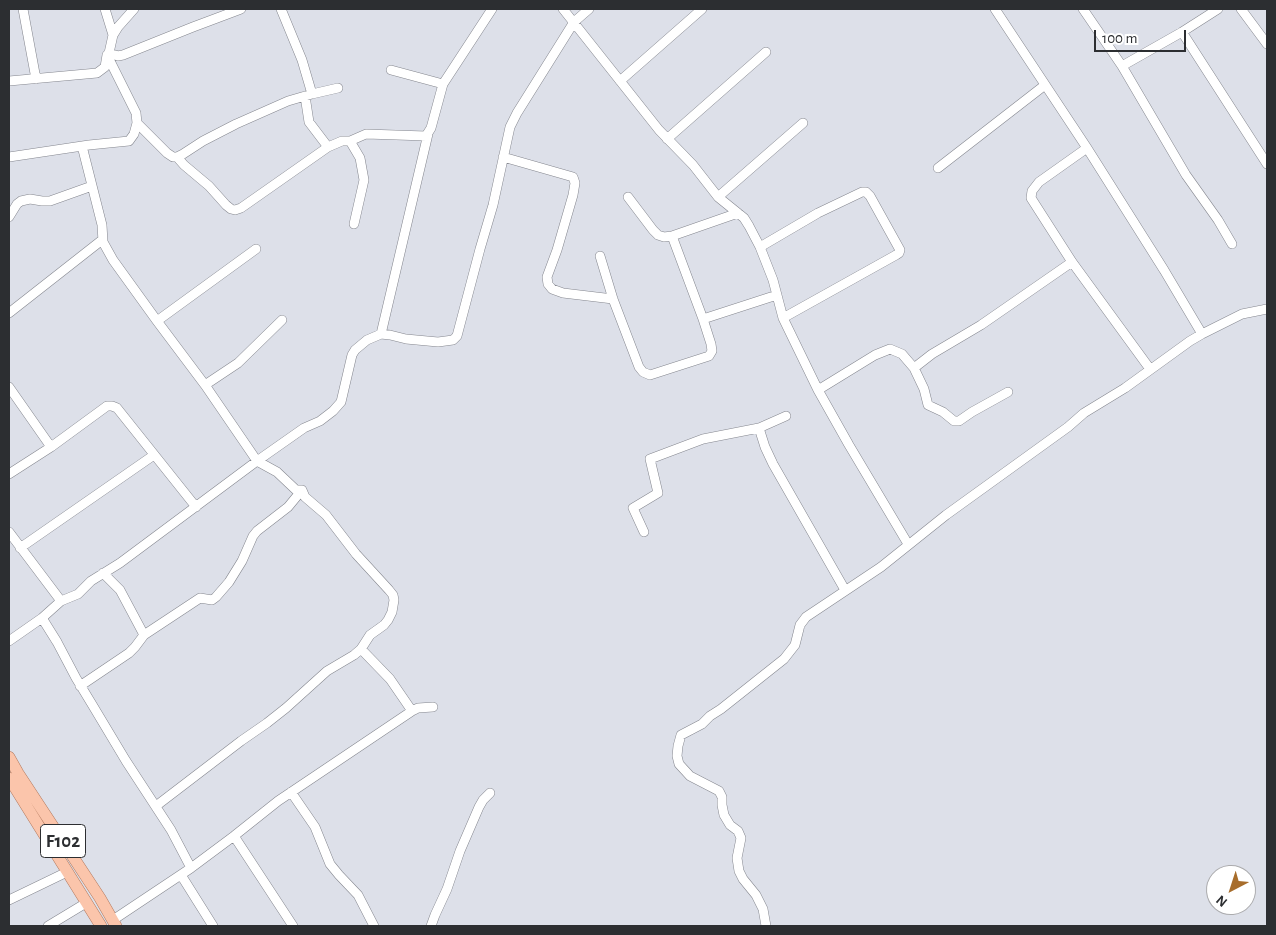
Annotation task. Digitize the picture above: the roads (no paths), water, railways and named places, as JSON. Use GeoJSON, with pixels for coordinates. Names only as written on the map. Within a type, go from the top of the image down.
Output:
{"type":"FeatureCollection","features":[{"type":"Feature","properties":{"kind":"main road","name":"F102"},"geometry":{"type":"LineString","coordinates":[[9,757],[12,776],[67,872],[101,926]]}},
{"type":"Feature","properties":{"kind":"main road","name":"F102"},"geometry":{"type":"LineString","coordinates":[[12,776],[100,898],[115,923]]}},
{"type":"Feature","properties":{"kind":"street"},"geometry":{"type":"LineString","coordinates":[[22,9],[36,78]]}},
{"type":"Feature","properties":{"kind":"street"},"geometry":{"type":"LineString","coordinates":[[105,9],[114,35]]}},
{"type":"Feature","properties":{"kind":"street"},"geometry":{"type":"LineString","coordinates":[[9,81],[97,73],[105,67],[118,27],[134,9]]}},
{"type":"Feature","properties":{"kind":"street"},"geometry":{"type":"LineString","coordinates":[[108,54],[123,55],[193,26],[241,9]]}},
{"type":"Feature","properties":{"kind":"street"},"geometry":{"type":"LineString","coordinates":[[281,9],[302,60],[309,95],[309,122],[328,148]]}},
{"type":"Feature","properties":{"kind":"street"},"geometry":{"type":"LineString","coordinates":[[381,334],[428,134],[443,84],[492,9]]}},
{"type":"Feature","properties":{"kind":"street"},"geometry":{"type":"LineString","coordinates":[[563,9],[667,139],[693,165],[718,197],[744,218],[760,247],[773,280],[784,318],[818,390],[908,544]]}},
{"type":"Feature","properties":{"kind":"street"},"geometry":{"type":"LineString","coordinates":[[9,641],[42,618],[61,601],[78,594],[91,581],[120,563],[257,461],[304,428],[320,421],[333,411],[341,402],[352,355],[367,340],[381,334],[438,342],[453,340],[457,336],[493,206],[510,127],[574,22],[589,9]]}},
{"type":"Feature","properties":{"kind":"street"},"geometry":{"type":"LineString","coordinates":[[620,81],[702,9]]}},
{"type":"Feature","properties":{"kind":"street"},"geometry":{"type":"LineString","coordinates":[[995,9],[1087,148],[1202,334]]}},
{"type":"Feature","properties":{"kind":"street"},"geometry":{"type":"LineString","coordinates":[[1083,9],[1122,66],[1186,174],[1232,244]]}},
{"type":"Feature","properties":{"kind":"street"},"geometry":{"type":"LineString","coordinates":[[1122,66],[1218,9]]}},
{"type":"Feature","properties":{"kind":"street"},"geometry":{"type":"LineString","coordinates":[[1241,9],[1267,44]]}},
{"type":"Feature","properties":{"kind":"street"},"geometry":{"type":"LineString","coordinates":[[1182,32],[1267,164]]}},
{"type":"Feature","properties":{"kind":"street"},"geometry":{"type":"LineString","coordinates":[[667,139],[766,52]]}},
{"type":"Feature","properties":{"kind":"street"},"geometry":{"type":"LineString","coordinates":[[9,157],[129,141],[134,134],[137,123],[136,113],[108,54]]}},
{"type":"Feature","properties":{"kind":"street"},"geometry":{"type":"LineString","coordinates":[[391,70],[443,84]]}},
{"type":"Feature","properties":{"kind":"street"},"geometry":{"type":"LineString","coordinates":[[938,168],[1045,84]]}},
{"type":"Feature","properties":{"kind":"street"},"geometry":{"type":"LineString","coordinates":[[177,157],[236,124],[288,101],[338,88]]}},
{"type":"Feature","properties":{"kind":"street"},"geometry":{"type":"LineString","coordinates":[[137,123],[168,153],[173,157],[177,157],[209,186],[226,205],[236,210],[328,148],[342,141],[350,141],[366,134],[422,136],[428,134]]}},
{"type":"Feature","properties":{"kind":"street"},"geometry":{"type":"LineString","coordinates":[[718,197],[803,123]]}},
{"type":"Feature","properties":{"kind":"street"},"geometry":{"type":"LineString","coordinates":[[350,141],[360,158],[364,180],[354,224]]}},
{"type":"Feature","properties":{"kind":"street"},"geometry":{"type":"LineString","coordinates":[[82,146],[102,225],[102,240],[113,260],[205,385],[257,461],[277,472],[296,490],[302,490]]}},
{"type":"Feature","properties":{"kind":"street"},"geometry":{"type":"LineString","coordinates":[[1087,148],[1039,182],[1034,188],[1031,198],[1072,262],[1150,370]]}},
{"type":"Feature","properties":{"kind":"street"},"geometry":{"type":"LineString","coordinates":[[504,157],[573,177],[575,183],[573,195],[547,278],[548,284],[552,289],[563,293],[614,299]]}},
{"type":"Feature","properties":{"kind":"street"},"geometry":{"type":"LineString","coordinates":[[9,217],[21,201],[30,199],[50,201],[92,186]]}},
{"type":"Feature","properties":{"kind":"street"},"geometry":{"type":"LineString","coordinates":[[760,247],[818,213],[862,192],[866,192],[900,250],[896,255],[784,318]]}},
{"type":"Feature","properties":{"kind":"street"},"geometry":{"type":"LineString","coordinates":[[628,197],[652,230],[664,237],[672,236],[738,213]]}},
{"type":"Feature","properties":{"kind":"street"},"geometry":{"type":"LineString","coordinates":[[600,256],[639,366],[643,372],[650,375],[709,356],[712,351],[703,319],[672,236]]}},
{"type":"Feature","properties":{"kind":"street"},"geometry":{"type":"LineString","coordinates":[[9,312],[102,240]]}},
{"type":"Feature","properties":{"kind":"street"},"geometry":{"type":"LineString","coordinates":[[157,321],[256,249]]}},
{"type":"Feature","properties":{"kind":"street"},"geometry":{"type":"LineString","coordinates":[[914,368],[932,354],[981,325],[1072,262]]}},
{"type":"Feature","properties":{"kind":"street"},"geometry":{"type":"LineString","coordinates":[[703,319],[777,295]]}},
{"type":"Feature","properties":{"kind":"street"},"geometry":{"type":"LineString","coordinates":[[766,926],[764,909],[756,895],[743,880],[739,871],[737,858],[741,838],[738,831],[730,825],[724,815],[722,797],[719,791],[690,776],[679,764],[677,756],[681,735],[702,724],[784,659],[795,646],[800,625],[806,617],[881,566],[946,515],[1084,414],[1202,334],[1242,314],[1267,309]]}},
{"type":"Feature","properties":{"kind":"street"},"geometry":{"type":"LineString","coordinates":[[205,385],[238,363],[282,320]]}},
{"type":"Feature","properties":{"kind":"street"},"geometry":{"type":"LineString","coordinates":[[818,390],[875,355],[890,349],[902,354],[914,368],[924,389],[928,405],[943,412],[954,421],[959,421],[1008,392]]}},
{"type":"Feature","properties":{"kind":"street"},"geometry":{"type":"LineString","coordinates":[[9,387],[51,447]]}},
{"type":"Feature","properties":{"kind":"street"},"geometry":{"type":"LineString","coordinates":[[9,474],[51,447],[108,406],[112,406],[117,408],[196,507]]}},
{"type":"Feature","properties":{"kind":"street"},"geometry":{"type":"LineString","coordinates":[[644,532],[633,508],[658,493],[650,459],[703,439],[759,428],[786,416]]}},
{"type":"Feature","properties":{"kind":"street"},"geometry":{"type":"LineString","coordinates":[[759,428],[773,464],[845,590]]}},
{"type":"Feature","properties":{"kind":"street"},"geometry":{"type":"LineString","coordinates":[[20,548],[154,455]]}},
{"type":"Feature","properties":{"kind":"street"},"geometry":{"type":"LineString","coordinates":[[80,686],[129,653],[144,635],[200,598],[212,600],[216,597],[229,582],[257,531],[288,507],[302,490]]}},
{"type":"Feature","properties":{"kind":"street"},"geometry":{"type":"LineString","coordinates":[[156,806],[241,740],[286,708],[327,671],[354,655],[361,649],[370,635],[388,620],[394,606],[393,595],[356,554],[326,515],[305,497],[302,490]]}},
{"type":"Feature","properties":{"kind":"street"},"geometry":{"type":"LineString","coordinates":[[9,532],[61,601]]}},
{"type":"Feature","properties":{"kind":"street"},"geometry":{"type":"LineString","coordinates":[[104,573],[120,590],[144,635]]}},
{"type":"Feature","properties":{"kind":"street"},"geometry":{"type":"LineString","coordinates":[[42,618],[80,686],[156,806],[191,868]]}},
{"type":"Feature","properties":{"kind":"street"},"geometry":{"type":"LineString","coordinates":[[361,649],[390,679],[412,711]]}},
{"type":"Feature","properties":{"kind":"street"},"geometry":{"type":"LineString","coordinates":[[115,923],[291,792],[412,711],[418,708],[433,708]]}},
{"type":"Feature","properties":{"kind":"street"},"geometry":{"type":"LineString","coordinates":[[291,792],[315,827],[330,864],[361,899],[374,926]]}},
{"type":"Feature","properties":{"kind":"street"},"geometry":{"type":"LineString","coordinates":[[431,926],[434,914],[447,889],[460,851],[479,807],[490,793]]}},
{"type":"Feature","properties":{"kind":"street"},"geometry":{"type":"LineString","coordinates":[[234,836],[293,926]]}},
{"type":"Feature","properties":{"kind":"street"},"geometry":{"type":"LineString","coordinates":[[9,900],[67,872]]}},
{"type":"Feature","properties":{"kind":"street"},"geometry":{"type":"LineString","coordinates":[[181,875],[213,926]]}},
{"type":"Feature","properties":{"kind":"street"},"geometry":{"type":"LineString","coordinates":[[48,926],[86,903]]}}]}
